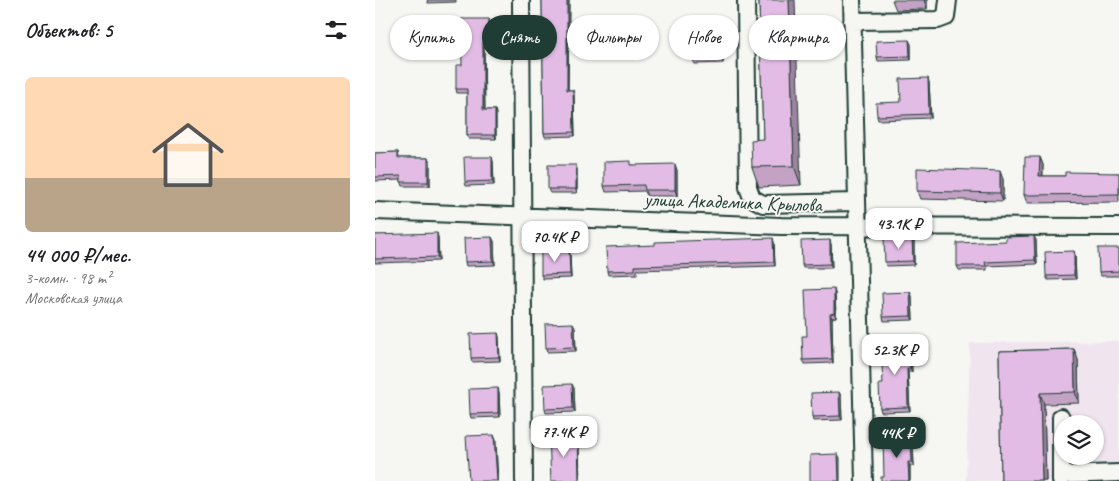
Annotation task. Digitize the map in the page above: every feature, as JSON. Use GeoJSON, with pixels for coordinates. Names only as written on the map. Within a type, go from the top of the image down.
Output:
{"type":"FeatureCollection","features":[{"type":"Feature","properties":{"kind":"street"},"geometry":{"type":"LineString","coordinates":[[521,0],[523,481]]}},
{"type":"Feature","properties":{"kind":"street"},"geometry":{"type":"LineString","coordinates":[[747,0],[748,186],[752,198],[763,204],[857,202]]}},
{"type":"Feature","properties":{"kind":"street"},"geometry":{"type":"LineString","coordinates":[[852,0],[864,481]]}},
{"type":"Feature","properties":{"kind":"street"},"geometry":{"type":"LineString","coordinates":[[852,21],[938,20],[946,17],[948,0]]}},
{"type":"Feature","properties":{"kind":"street","name":"улица Академика Крылова"},"geometry":{"type":"LineString","coordinates":[[375,210],[781,226],[1119,227]]}},
{"type":"Feature","properties":{"kind":"street"},"geometry":{"type":"LineString","coordinates":[[1061,465],[1061,478],[1119,473]]}},
{"type":"Feature","properties":{"kind":"shaded area"},"geometry":{"type":"Polygon","coordinates":[[[1119,341],[1119,481],[966,481],[970,343],[1119,341]]]}},
{"type":"Feature","properties":{"kind":"building"},"geometry":{"type":"Polygon","coordinates":[[[542,0],[567,0],[567,90],[573,90],[574,132],[544,133],[543,60],[557,60],[557,15],[542,15],[542,0]]]}},
{"type":"Feature","properties":{"kind":"building"},"geometry":{"type":"Polygon","coordinates":[[[759,0],[789,0],[789,15],[759,15],[759,0]]]}},
{"type":"Feature","properties":{"kind":"building"},"geometry":{"type":"Polygon","coordinates":[[[472,19],[482,19],[483,110],[495,110],[495,135],[467,135],[467,89],[456,89],[456,65],[462,65],[462,60],[472,60],[472,19]]]}},
{"type":"Feature","properties":{"kind":"building"},"geometry":{"type":"Polygon","coordinates":[[[909,40],[910,56],[877,57],[876,41],[909,40]]]}},
{"type":"Feature","properties":{"kind":"building"},"geometry":{"type":"Polygon","coordinates":[[[761,60],[791,60],[794,166],[752,167],[751,140],[763,139],[761,60]]]}},
{"type":"Feature","properties":{"kind":"building"},"geometry":{"type":"Polygon","coordinates":[[[928,78],[929,114],[877,116],[876,103],[901,102],[900,79],[928,78]]]}},
{"type":"Feature","properties":{"kind":"building"},"geometry":{"type":"Polygon","coordinates":[[[398,152],[398,158],[428,158],[428,182],[401,182],[401,176],[375,177],[375,153],[398,152]]]}},
{"type":"Feature","properties":{"kind":"building"},"geometry":{"type":"Polygon","coordinates":[[[464,157],[492,157],[492,181],[465,182],[464,157]]]}},
{"type":"Feature","properties":{"kind":"building"},"geometry":{"type":"Polygon","coordinates":[[[1025,157],[1040,157],[1039,176],[1065,176],[1065,172],[1119,173],[1119,194],[1024,195],[1025,157]]]}},
{"type":"Feature","properties":{"kind":"building"},"geometry":{"type":"Polygon","coordinates":[[[631,161],[631,165],[675,164],[675,190],[645,190],[644,185],[604,186],[604,162],[631,161]]]}},
{"type":"Feature","properties":{"kind":"building"},"geometry":{"type":"Polygon","coordinates":[[[548,165],[576,165],[576,189],[548,189],[548,165]]]}},
{"type":"Feature","properties":{"kind":"building"},"geometry":{"type":"Polygon","coordinates":[[[917,168],[1000,171],[1000,193],[917,191],[917,168]]]}},
{"type":"Feature","properties":{"kind":"building"},"geometry":{"type":"Polygon","coordinates":[[[437,233],[437,257],[375,259],[375,235],[437,233]]]}},
{"type":"Feature","properties":{"kind":"building"},"geometry":{"type":"Polygon","coordinates":[[[1034,236],[1035,260],[985,262],[986,266],[957,266],[957,243],[1006,241],[1006,237],[1034,236]]]}},
{"type":"Feature","properties":{"kind":"building"},"geometry":{"type":"Polygon","coordinates":[[[492,237],[493,261],[465,262],[464,238],[492,237]]]}},
{"type":"Feature","properties":{"kind":"building"},"geometry":{"type":"Polygon","coordinates":[[[912,237],[913,261],[885,262],[884,238],[912,237]]]}},
{"type":"Feature","properties":{"kind":"building"},"geometry":{"type":"Polygon","coordinates":[[[773,238],[774,262],[635,266],[635,270],[607,271],[606,247],[655,245],[655,242],[773,238]]]}},
{"type":"Feature","properties":{"kind":"building"},"geometry":{"type":"Polygon","coordinates":[[[830,240],[830,264],[802,265],[801,241],[830,240]]]}},
{"type":"Feature","properties":{"kind":"building"},"geometry":{"type":"Polygon","coordinates":[[[1098,248],[1119,248],[1119,271],[1099,272],[1098,248]]]}},
{"type":"Feature","properties":{"kind":"building"},"geometry":{"type":"Polygon","coordinates":[[[569,250],[570,274],[541,275],[541,251],[569,250]]]}},
{"type":"Feature","properties":{"kind":"building"},"geometry":{"type":"Polygon","coordinates":[[[1074,251],[1074,275],[1046,276],[1045,252],[1074,251]]]}},
{"type":"Feature","properties":{"kind":"building"},"geometry":{"type":"Polygon","coordinates":[[[834,289],[834,313],[830,314],[832,359],[803,360],[802,336],[807,336],[805,290],[834,289]]]}},
{"type":"Feature","properties":{"kind":"building"},"geometry":{"type":"Polygon","coordinates":[[[910,292],[911,316],[883,317],[882,293],[910,292]]]}},
{"type":"Feature","properties":{"kind":"building"},"geometry":{"type":"Polygon","coordinates":[[[573,323],[574,347],[546,348],[545,324],[573,323]]]}},
{"type":"Feature","properties":{"kind":"building"},"geometry":{"type":"Polygon","coordinates":[[[498,333],[499,357],[471,358],[470,334],[498,333]]]}},
{"type":"Feature","properties":{"kind":"building"},"geometry":{"type":"Polygon","coordinates":[[[910,344],[910,368],[907,368],[908,407],[880,408],[879,384],[883,384],[881,345],[910,344]]]}},
{"type":"Feature","properties":{"kind":"building"},"geometry":{"type":"Polygon","coordinates":[[[1074,349],[1075,392],[1040,393],[1042,481],[1001,481],[999,351],[1074,349]]]}},
{"type":"Feature","properties":{"kind":"building"},"geometry":{"type":"Polygon","coordinates":[[[572,384],[573,408],[545,409],[544,385],[572,384]]]}},
{"type":"Feature","properties":{"kind":"building"},"geometry":{"type":"Polygon","coordinates":[[[498,388],[498,413],[470,414],[469,389],[498,388]]]}},
{"type":"Feature","properties":{"kind":"building"},"geometry":{"type":"Polygon","coordinates":[[[839,392],[840,416],[812,417],[811,393],[839,392]]]}},
{"type":"Feature","properties":{"kind":"building"},"geometry":{"type":"Polygon","coordinates":[[[494,435],[497,481],[469,481],[466,436],[494,435]]]}},
{"type":"Feature","properties":{"kind":"building"},"geometry":{"type":"Polygon","coordinates":[[[578,435],[579,481],[551,481],[549,436],[578,435]]]}},
{"type":"Feature","properties":{"kind":"building"},"geometry":{"type":"Polygon","coordinates":[[[911,438],[912,462],[908,462],[909,481],[881,481],[881,477],[884,477],[883,439],[911,438]]]}},
{"type":"Feature","properties":{"kind":"building"},"geometry":{"type":"Polygon","coordinates":[[[838,454],[839,481],[810,481],[810,455],[838,454]]]}}]}
